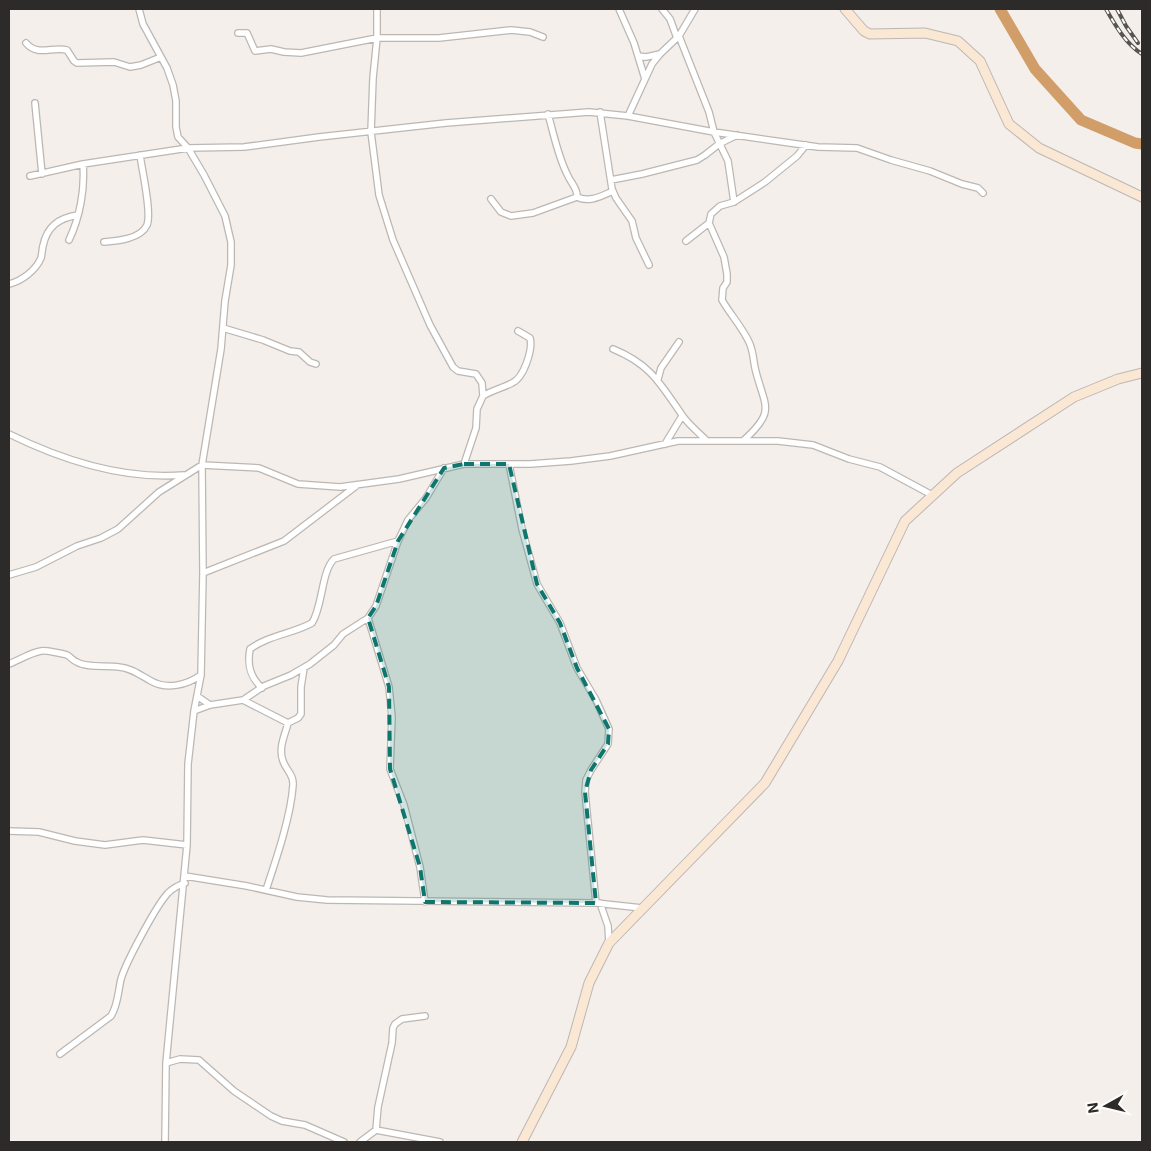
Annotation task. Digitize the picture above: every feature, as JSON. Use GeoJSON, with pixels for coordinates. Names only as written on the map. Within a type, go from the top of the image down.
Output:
{"type":"FeatureCollection","features":[{"type":"Feature","properties":{"kind":"street"},"geometry":{"type":"LineString","coordinates":[[138,9],[167,68],[175,93],[178,137],[188,148],[225,216],[230,230],[231,265],[225,301],[224,328],[202,465],[203,573],[201,675],[194,711],[188,764],[185,883],[166,1064],[164,1142]]}},
{"type":"Feature","properties":{"kind":"street"},"geometry":{"type":"LineString","coordinates":[[377,9],[371,132],[379,195],[393,240],[430,325],[453,367],[458,372],[476,374],[482,383],[483,396],[477,409],[476,428],[464,464]]}},
{"type":"Feature","properties":{"kind":"street"},"geometry":{"type":"LineString","coordinates":[[619,9],[634,43],[645,79]]}},
{"type":"Feature","properties":{"kind":"street"},"geometry":{"type":"LineString","coordinates":[[662,9],[670,19],[678,37],[709,112],[714,132],[728,162],[734,202]]}},
{"type":"Feature","properties":{"kind":"street"},"geometry":{"type":"LineString","coordinates":[[628,116],[652,64],[678,37],[695,9]]}},
{"type":"Feature","properties":{"kind":"street"},"geometry":{"type":"LineString","coordinates":[[845,9],[864,31],[870,34],[925,33],[958,41],[980,61],[1009,124],[1039,148],[1142,197]]}},
{"type":"Feature","properties":{"kind":"street"},"geometry":{"type":"LineString","coordinates":[[238,33],[247,33],[253,49],[257,52],[271,48],[284,52],[301,53],[377,38],[438,38],[511,30],[530,32],[543,37]]}},
{"type":"Feature","properties":{"kind":"street"},"geometry":{"type":"LineString","coordinates":[[26,43],[30,48],[41,51],[67,50],[77,62],[114,62],[130,67],[161,57]]}},
{"type":"Feature","properties":{"kind":"street"},"geometry":{"type":"LineString","coordinates":[[638,56],[646,57],[660,54]]}},
{"type":"Feature","properties":{"kind":"street"},"geometry":{"type":"LineString","coordinates":[[35,103],[42,174]]}},
{"type":"Feature","properties":{"kind":"street"},"geometry":{"type":"LineString","coordinates":[[600,112],[613,191],[632,221],[636,238],[649,265]]}},
{"type":"Feature","properties":{"kind":"street"},"geometry":{"type":"LineString","coordinates":[[30,176],[83,164],[188,148],[244,147],[446,123],[548,114],[600,112],[714,132],[806,145],[857,148],[978,188],[984,193]]}},
{"type":"Feature","properties":{"kind":"street"},"geometry":{"type":"LineString","coordinates":[[548,114],[558,150],[568,176],[577,191],[577,197]]}},
{"type":"Feature","properties":{"kind":"street"},"geometry":{"type":"LineString","coordinates":[[611,180],[696,160],[719,144],[737,135]]}},
{"type":"Feature","properties":{"kind":"street"},"geometry":{"type":"LineString","coordinates":[[686,241],[709,222],[714,210],[734,202],[764,182],[785,166],[806,145]]}},
{"type":"Feature","properties":{"kind":"street"},"geometry":{"type":"LineString","coordinates":[[104,242],[135,236],[147,225],[146,196],[140,155]]}},
{"type":"Feature","properties":{"kind":"street"},"geometry":{"type":"LineString","coordinates":[[69,240],[78,216],[83,164]]}},
{"type":"Feature","properties":{"kind":"street"},"geometry":{"type":"LineString","coordinates":[[491,199],[501,212],[511,216],[533,213],[577,197],[583,200],[591,200],[613,191]]}},
{"type":"Feature","properties":{"kind":"street"},"geometry":{"type":"LineString","coordinates":[[9,284],[21,279],[37,265],[42,256],[46,236],[52,226],[65,218],[78,216]]}},
{"type":"Feature","properties":{"kind":"street"},"geometry":{"type":"LineString","coordinates":[[709,222],[724,257],[727,274],[727,282],[723,288],[722,300],[749,341],[755,372],[766,400],[764,418],[744,440]]}},
{"type":"Feature","properties":{"kind":"street"},"geometry":{"type":"LineString","coordinates":[[224,328],[263,340],[290,351],[299,352],[310,362],[316,364]]}},
{"type":"Feature","properties":{"kind":"street"},"geometry":{"type":"LineString","coordinates":[[483,396],[514,383],[521,374],[528,359],[531,343],[530,338],[518,331]]}},
{"type":"Feature","properties":{"kind":"street"},"geometry":{"type":"LineString","coordinates":[[658,380],[661,368],[679,342]]}},
{"type":"Feature","properties":{"kind":"street"},"geometry":{"type":"LineString","coordinates":[[613,349],[629,356],[658,380],[674,400],[682,416],[706,440]]}},
{"type":"Feature","properties":{"kind":"street"},"geometry":{"type":"LineString","coordinates":[[522,1142],[571,1047],[589,983],[609,943],[765,783],[838,661],[905,521],[957,473],[1074,397],[1118,379],[1142,373]]}},
{"type":"Feature","properties":{"kind":"street"},"geometry":{"type":"LineString","coordinates":[[665,444],[682,416]]}},
{"type":"Feature","properties":{"kind":"street"},"geometry":{"type":"LineString","coordinates":[[9,434],[61,456],[95,466],[149,476],[186,475]]}},
{"type":"Feature","properties":{"kind":"street"},"geometry":{"type":"LineString","coordinates":[[9,575],[36,567],[77,546],[101,538],[118,529],[159,492],[202,465],[259,468],[298,484],[340,487],[399,479],[464,464],[571,461],[610,456],[678,441],[778,441],[813,445],[880,467],[932,496]]}},
{"type":"Feature","properties":{"kind":"street"},"geometry":{"type":"LineString","coordinates":[[509,464],[522,529],[536,584],[560,623],[577,668],[596,700],[609,729],[608,744],[586,780],[589,840],[598,903],[608,926],[609,943]]}},
{"type":"Feature","properties":{"kind":"street"},"geometry":{"type":"LineString","coordinates":[[194,711],[210,705],[243,700],[262,688],[304,668],[334,645],[343,634],[368,618],[376,606],[398,541],[408,520],[426,498],[444,468]]}},
{"type":"Feature","properties":{"kind":"street"},"geometry":{"type":"LineString","coordinates":[[203,573],[284,541],[358,485]]}},
{"type":"Feature","properties":{"kind":"street"},"geometry":{"type":"LineString","coordinates":[[262,688],[251,674],[249,665],[250,649],[276,635],[293,631],[312,623],[325,585],[327,571],[334,559],[398,541]]}},
{"type":"Feature","properties":{"kind":"street"},"geometry":{"type":"LineString","coordinates":[[368,618],[389,687],[392,718],[390,768],[404,804],[420,867],[425,902]]}},
{"type":"Feature","properties":{"kind":"street"},"geometry":{"type":"LineString","coordinates":[[9,664],[34,653],[44,651],[70,656],[77,663],[118,666],[129,669],[164,686],[193,681],[201,675]]}},
{"type":"Feature","properties":{"kind":"street"},"geometry":{"type":"LineString","coordinates":[[266,890],[284,830],[293,785],[292,775],[282,760],[281,749],[288,723],[298,718],[301,714],[300,687],[304,668]]}},
{"type":"Feature","properties":{"kind":"street"},"geometry":{"type":"LineString","coordinates":[[197,696],[210,705]]}},
{"type":"Feature","properties":{"kind":"street"},"geometry":{"type":"LineString","coordinates":[[243,700],[288,723]]}},
{"type":"Feature","properties":{"kind":"street"},"geometry":{"type":"LineString","coordinates":[[9,831],[38,832],[74,841],[105,845],[143,840],[187,845]]}},
{"type":"Feature","properties":{"kind":"street"},"geometry":{"type":"LineString","coordinates":[[185,876],[297,897],[327,900],[598,903],[642,908]]}},
{"type":"Feature","properties":{"kind":"street"},"geometry":{"type":"LineString","coordinates":[[60,1054],[111,1016],[116,1009],[122,977],[142,936],[168,893],[175,887],[185,883]]}},
{"type":"Feature","properties":{"kind":"street"},"geometry":{"type":"LineString","coordinates":[[360,1142],[376,1130],[380,1099],[395,1024],[402,1019],[424,1016]]}},
{"type":"Feature","properties":{"kind":"street"},"geometry":{"type":"LineString","coordinates":[[166,1064],[180,1059],[199,1060],[234,1091],[271,1116],[282,1121],[305,1125],[344,1142]]}},
{"type":"Feature","properties":{"kind":"street"},"geometry":{"type":"LineString","coordinates":[[376,1130],[440,1142]]}},
{"type":"Feature","properties":{"kind":"highlighted area"},"geometry":{"type":"Polygon","coordinates":[[[464,464],[509,464],[537,584],[560,623],[577,668],[609,729],[608,744],[591,770],[585,792],[596,903],[425,902],[420,867],[390,769],[389,687],[368,618],[376,606],[398,541],[444,468],[464,464]]]}},
{"type":"Feature","properties":{"kind":"waterway"},"geometry":{"type":"LineString","coordinates":[[1000,9],[1035,69],[1081,120],[1135,143],[1142,144]]}},
{"type":"Feature","properties":{"kind":"railway"},"geometry":{"type":"LineString","coordinates":[[1106,9],[1126,40],[1142,54]]}},
{"type":"Feature","properties":{"kind":"railway"},"geometry":{"type":"LineString","coordinates":[[1117,9],[1138,43]]}}]}
